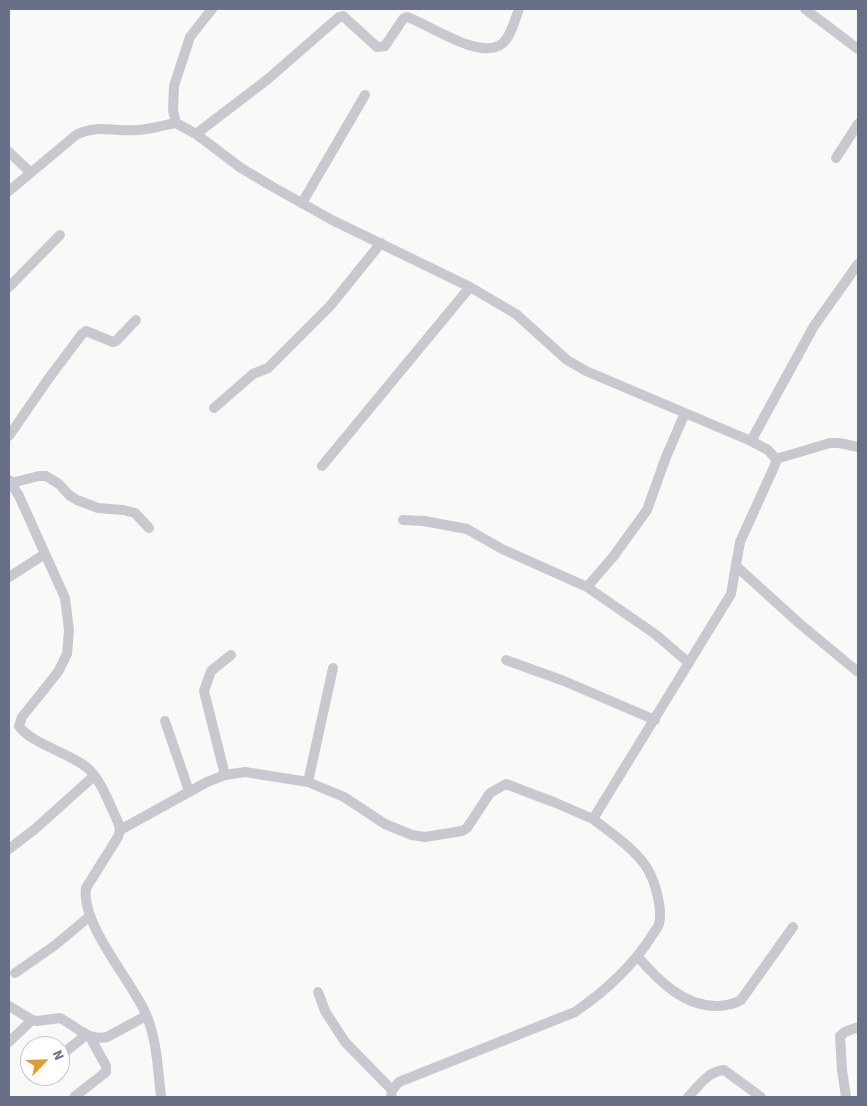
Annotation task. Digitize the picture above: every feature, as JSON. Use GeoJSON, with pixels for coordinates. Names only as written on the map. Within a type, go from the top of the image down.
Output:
{"type":"FeatureCollection","features":[{"type":"Feature","properties":{"kind":"street"},"geometry":{"type":"LineString","coordinates":[[176,123],[173,110],[174,86],[190,38],[212,9]]}},
{"type":"Feature","properties":{"kind":"street"},"geometry":{"type":"LineString","coordinates":[[196,134],[268,78],[340,17],[344,16],[378,47],[385,46],[403,19],[407,17],[466,45],[490,48],[497,47],[507,39],[519,9]]}},
{"type":"Feature","properties":{"kind":"street"},"geometry":{"type":"LineString","coordinates":[[805,9],[858,49]]}},
{"type":"Feature","properties":{"kind":"street"},"geometry":{"type":"LineString","coordinates":[[302,203],[365,95]]}},
{"type":"Feature","properties":{"kind":"street"},"geometry":{"type":"LineString","coordinates":[[9,191],[76,135],[85,131],[96,128],[136,130],[176,123],[196,134],[241,168],[332,220],[470,287],[516,314],[567,360],[586,371],[751,441],[768,450],[776,459]]}},
{"type":"Feature","properties":{"kind":"street"},"geometry":{"type":"LineString","coordinates":[[836,158],[858,124]]}},
{"type":"Feature","properties":{"kind":"street"},"geometry":{"type":"LineString","coordinates":[[9,152],[30,172]]}},
{"type":"Feature","properties":{"kind":"street"},"geometry":{"type":"LineString","coordinates":[[9,286],[60,235]]}},
{"type":"Feature","properties":{"kind":"street"},"geometry":{"type":"LineString","coordinates":[[214,408],[253,374],[268,368],[330,306],[381,243]]}},
{"type":"Feature","properties":{"kind":"street"},"geometry":{"type":"LineString","coordinates":[[751,441],[814,326],[858,264]]}},
{"type":"Feature","properties":{"kind":"street"},"geometry":{"type":"LineString","coordinates":[[322,466],[470,287]]}},
{"type":"Feature","properties":{"kind":"street"},"geometry":{"type":"LineString","coordinates":[[9,436],[49,378],[86,330],[113,342],[136,320]]}},
{"type":"Feature","properties":{"kind":"street"},"geometry":{"type":"LineString","coordinates":[[587,587],[613,557],[647,510],[666,457],[685,413]]}},
{"type":"Feature","properties":{"kind":"street"},"geometry":{"type":"LineString","coordinates":[[776,459],[830,443],[858,447]]}},
{"type":"Feature","properties":{"kind":"street"},"geometry":{"type":"LineString","coordinates":[[593,819],[731,594],[740,542],[776,459]]}},
{"type":"Feature","properties":{"kind":"street"},"geometry":{"type":"LineString","coordinates":[[149,528],[135,513],[98,508],[77,500],[59,484],[46,476],[10,482],[19,496],[65,598],[69,630],[67,654],[58,672],[14,727],[85,766],[94,776],[118,822],[120,830],[114,845],[86,888],[85,897],[90,916],[117,967],[139,1000],[146,1016],[153,1037],[161,1097]]}},
{"type":"Feature","properties":{"kind":"street"},"geometry":{"type":"LineString","coordinates":[[403,520],[424,521],[466,529],[502,549],[587,587],[655,634],[689,663]]}},
{"type":"Feature","properties":{"kind":"street"},"geometry":{"type":"LineString","coordinates":[[9,577],[45,554]]}},
{"type":"Feature","properties":{"kind":"street"},"geometry":{"type":"LineString","coordinates":[[736,566],[800,624],[858,672]]}},
{"type":"Feature","properties":{"kind":"street"},"geometry":{"type":"LineString","coordinates":[[225,775],[204,691],[211,671],[231,655]]}},
{"type":"Feature","properties":{"kind":"street"},"geometry":{"type":"LineString","coordinates":[[506,660],[564,681],[654,720]]}},
{"type":"Feature","properties":{"kind":"street"},"geometry":{"type":"LineString","coordinates":[[308,782],[333,668]]}},
{"type":"Feature","properties":{"kind":"street"},"geometry":{"type":"LineString","coordinates":[[165,721],[188,791]]}},
{"type":"Feature","properties":{"kind":"street"},"geometry":{"type":"LineString","coordinates":[[120,830],[188,791],[225,775],[245,772],[308,782],[344,797],[385,824],[425,838],[462,831],[467,828],[490,794],[506,784],[593,819],[630,849],[646,868],[655,883],[659,907],[659,924],[637,956],[604,989],[575,1012],[399,1082],[392,1093],[345,1042],[325,1011],[318,992]]}},
{"type":"Feature","properties":{"kind":"street"},"geometry":{"type":"LineString","coordinates":[[9,849],[35,829],[94,776]]}},
{"type":"Feature","properties":{"kind":"street"},"geometry":{"type":"LineString","coordinates":[[15,974],[54,946],[90,916]]}},
{"type":"Feature","properties":{"kind":"street"},"geometry":{"type":"LineString","coordinates":[[637,956],[655,976],[680,995],[699,1004],[711,1006],[730,1005],[741,1000],[793,927]]}},
{"type":"Feature","properties":{"kind":"street"},"geometry":{"type":"LineString","coordinates":[[9,1006],[32,1020],[60,1018],[88,1036],[100,1038],[107,1037],[146,1016]]}},
{"type":"Feature","properties":{"kind":"street"},"geometry":{"type":"LineString","coordinates":[[9,1042],[32,1020]]}},
{"type":"Feature","properties":{"kind":"street"},"geometry":{"type":"LineString","coordinates":[[846,1097],[840,1036],[858,1027]]}},
{"type":"Feature","properties":{"kind":"street"},"geometry":{"type":"LineString","coordinates":[[70,1049],[88,1036]]}},
{"type":"Feature","properties":{"kind":"street"},"geometry":{"type":"LineString","coordinates":[[74,1097],[106,1072],[106,1066],[88,1036]]}},
{"type":"Feature","properties":{"kind":"street"},"geometry":{"type":"LineString","coordinates":[[688,1097],[716,1070],[724,1070],[761,1097]]}}]}
